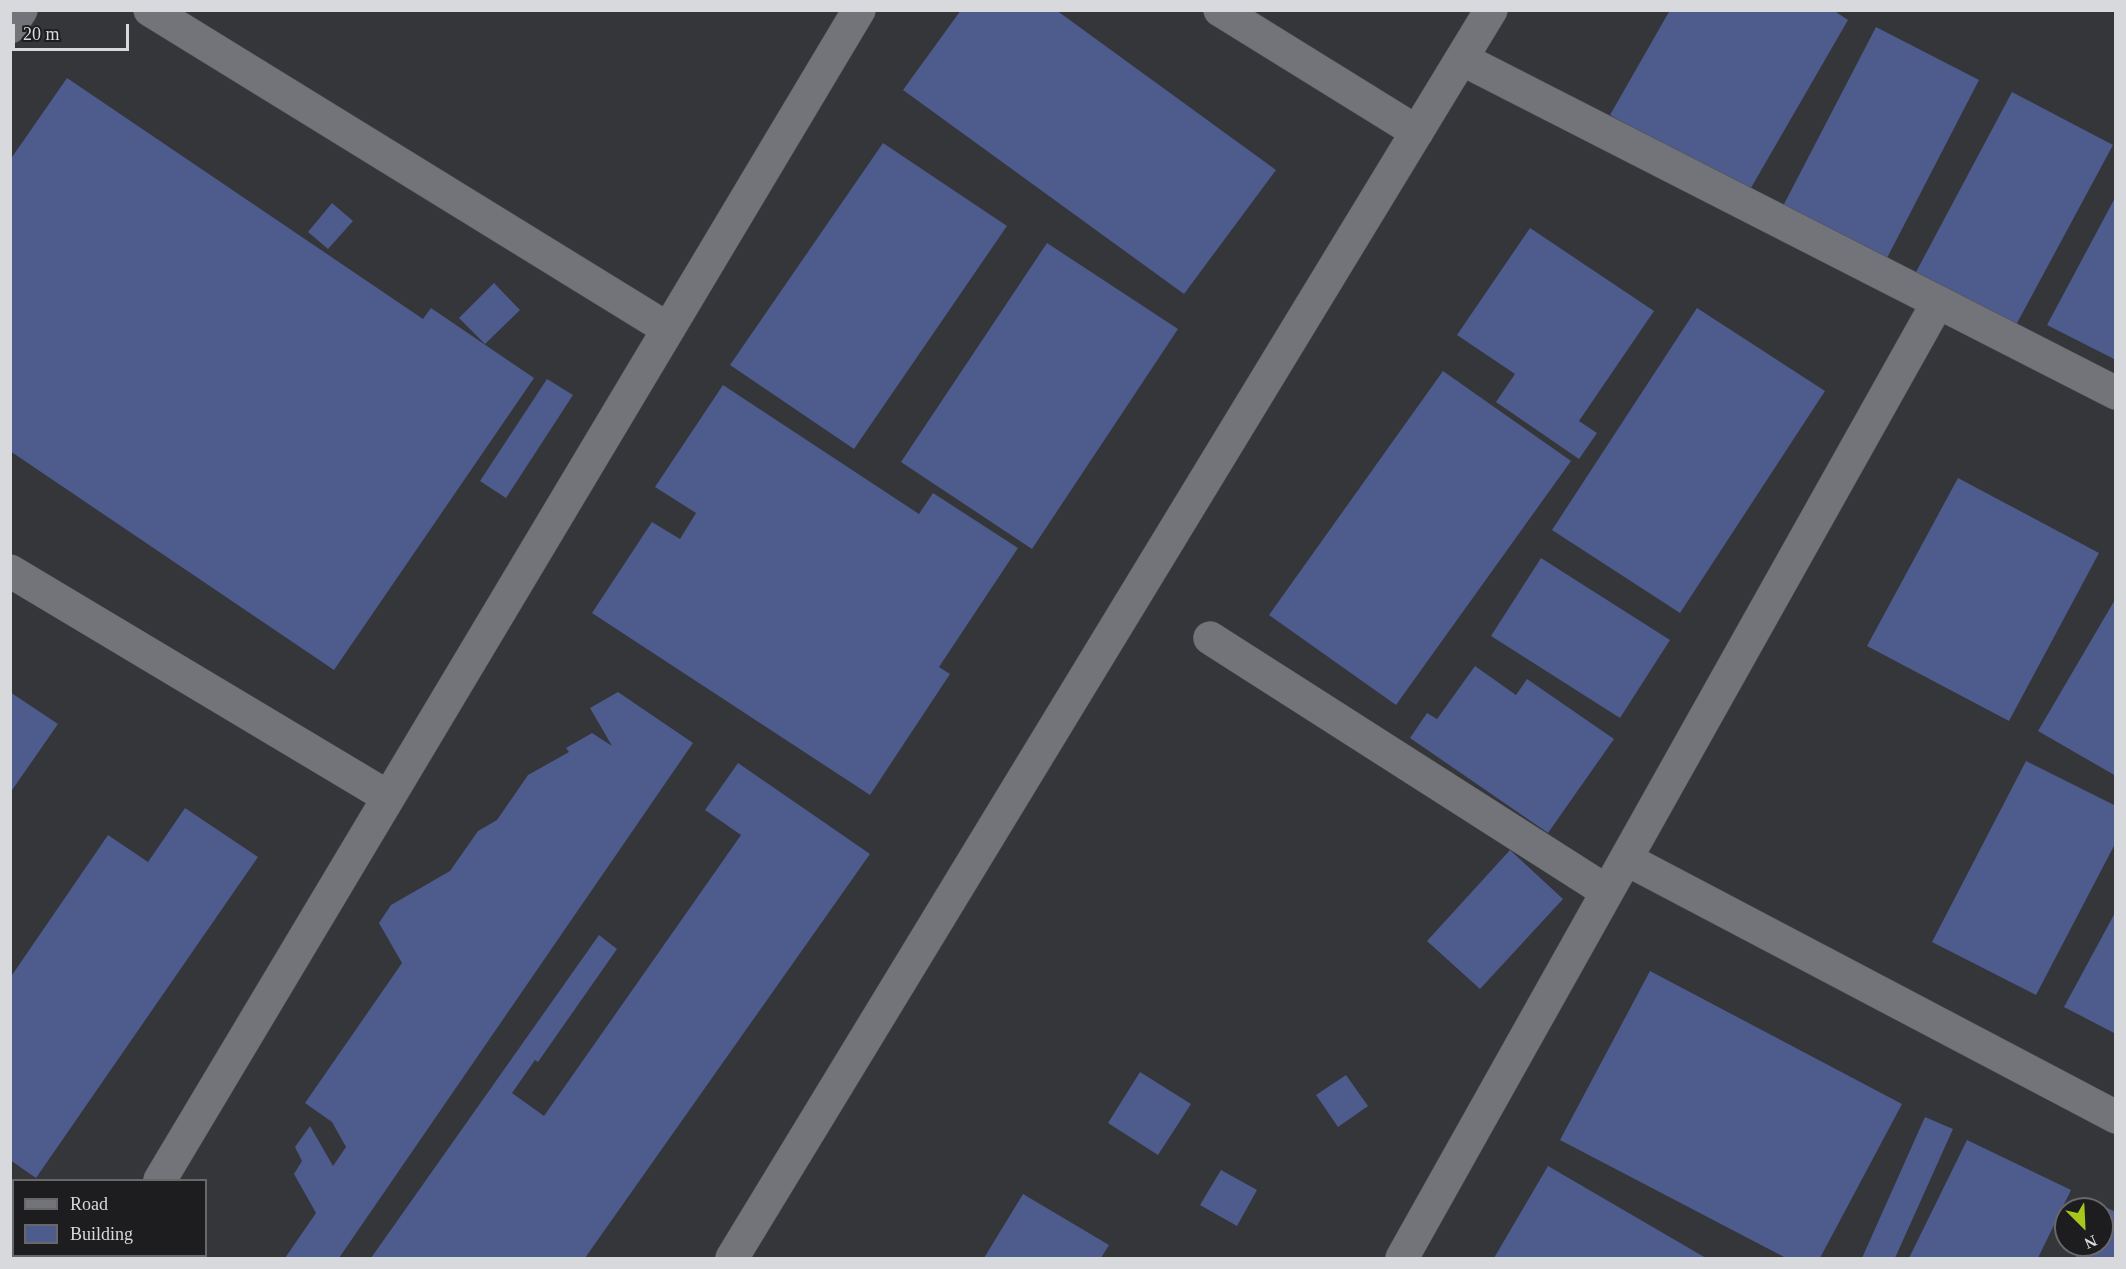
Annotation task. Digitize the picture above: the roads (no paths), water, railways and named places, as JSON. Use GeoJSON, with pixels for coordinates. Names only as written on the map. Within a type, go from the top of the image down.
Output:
{"type":"FeatureCollection","features":[{"type":"Feature","properties":{"kind":"street"},"geometry":{"type":"LineString","coordinates":[[10,27],[21,10]]}},
{"type":"Feature","properties":{"kind":"street"},"geometry":{"type":"LineString","coordinates":[[150,10],[668,329]]}},
{"type":"Feature","properties":{"kind":"street"},"geometry":{"type":"LineString","coordinates":[[160,1179],[859,10]]}},
{"type":"Feature","properties":{"kind":"street"},"geometry":{"type":"LineString","coordinates":[[1220,10],[1417,132]]}},
{"type":"Feature","properties":{"kind":"street"},"geometry":{"type":"LineString","coordinates":[[732,1258],[1491,10]]}},
{"type":"Feature","properties":{"kind":"street"},"geometry":{"type":"LineString","coordinates":[[1461,59],[2115,393]]}},
{"type":"Feature","properties":{"kind":"street"},"geometry":{"type":"LineString","coordinates":[[1402,1258],[1938,303]]}},
{"type":"Feature","properties":{"kind":"street"},"geometry":{"type":"LineString","coordinates":[[10,571],[388,797]]}},
{"type":"Feature","properties":{"kind":"street"},"geometry":{"type":"LineString","coordinates":[[1210,638],[1606,891]]}},
{"type":"Feature","properties":{"kind":"street"},"geometry":{"type":"LineString","coordinates":[[1626,859],[2115,1117]]}}]}
